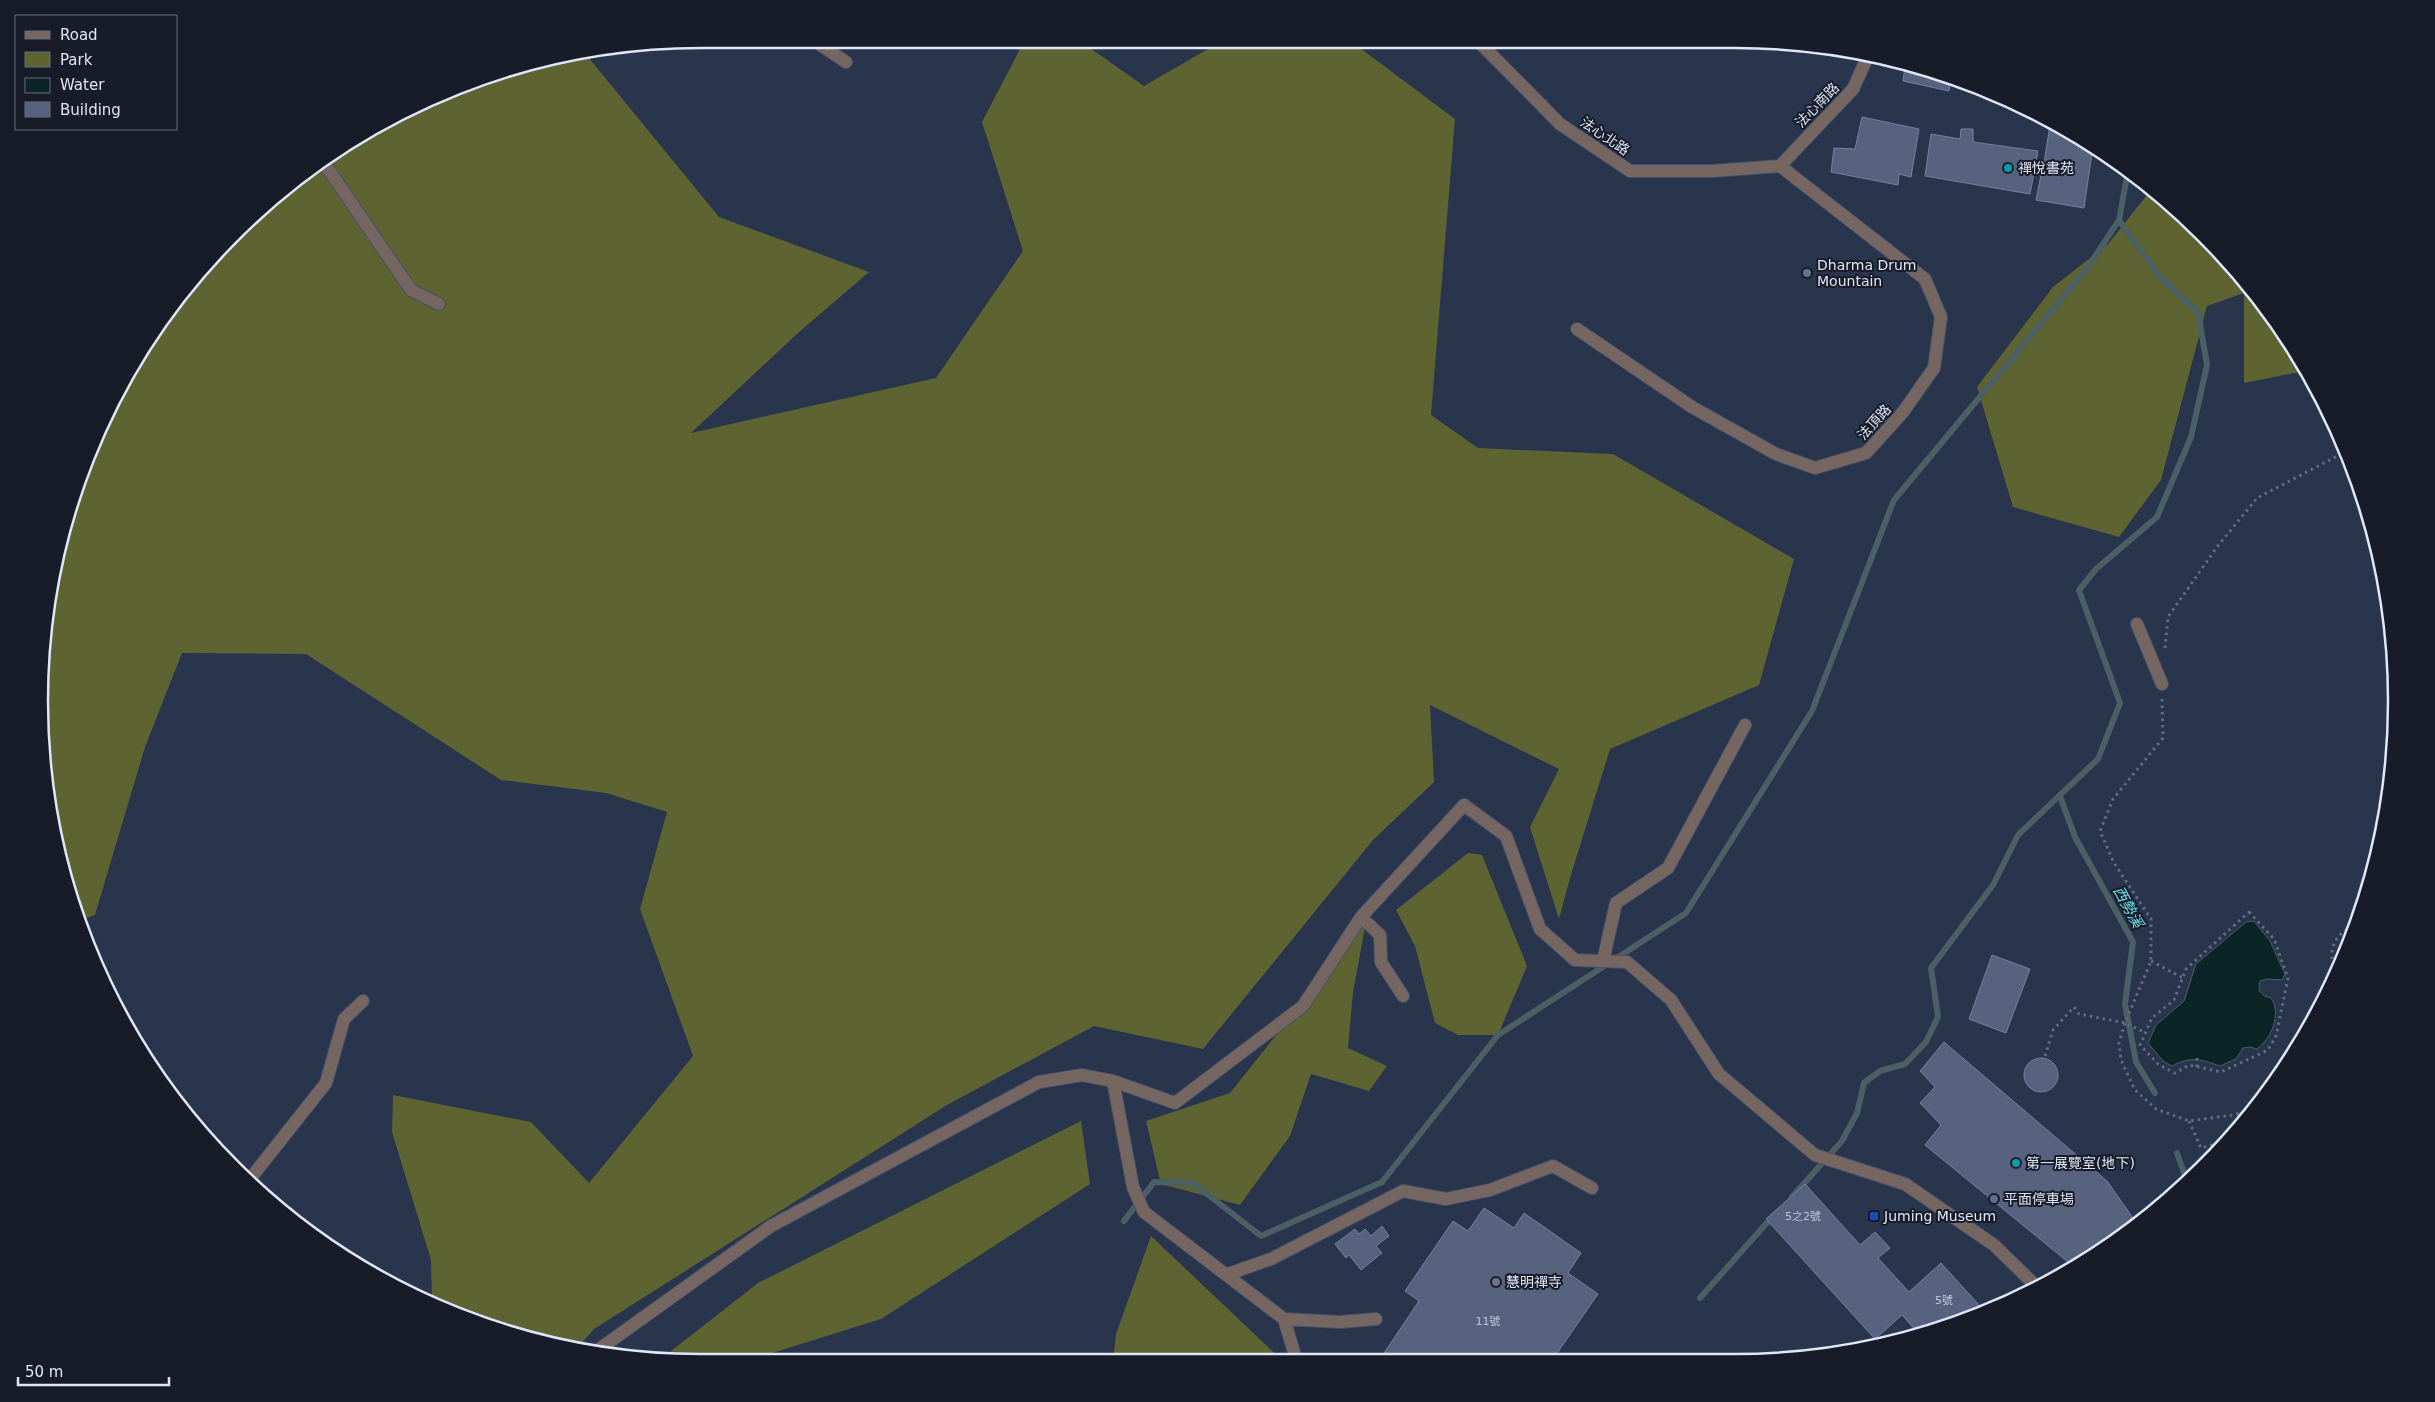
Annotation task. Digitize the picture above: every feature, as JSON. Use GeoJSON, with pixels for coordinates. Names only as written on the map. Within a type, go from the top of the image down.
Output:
{"type":"FeatureCollection","features":[{"type":"Feature","properties":{"kind":"street"},"geometry":{"type":"LineString","coordinates":[[825,48],[846,62]]}},
{"type":"Feature","properties":{"kind":"street","name":"法心北路"},"geometry":{"type":"LineString","coordinates":[[1485,48],[1560,124],[1630,170],[1712,171],[1780,166]]}},
{"type":"Feature","properties":{"kind":"street","name":"法心南路"},"geometry":{"type":"LineString","coordinates":[[1780,166],[1853,89],[1866,61]]}},
{"type":"Feature","properties":{"kind":"street"},"geometry":{"type":"LineString","coordinates":[[326,166],[411,290],[439,304]]}},
{"type":"Feature","properties":{"kind":"street","name":"法頂路"},"geometry":{"type":"LineString","coordinates":[[1577,328],[1692,407],[1776,454],[1815,468],[1866,453],[1903,412],[1934,368],[1941,317],[1924,279],[1780,166]]}},
{"type":"Feature","properties":{"kind":"street"},"geometry":{"type":"LineString","coordinates":[[2137,624],[2162,684]]}},
{"type":"Feature","properties":{"kind":"street"},"geometry":{"type":"LineString","coordinates":[[1603,961],[1616,903],[1668,868],[1745,725]]}},
{"type":"Feature","properties":{"kind":"street"},"geometry":{"type":"LineString","coordinates":[[603,1347],[771,1226],[1039,1082],[1082,1075],[1113,1081],[1175,1103],[1303,1006],[1361,917],[1464,805],[1506,836],[1540,929],[1575,960],[1627,962],[1671,1000],[1719,1074],[1815,1155],[1905,1184],[1994,1245],[2032,1282]]}},
{"type":"Feature","properties":{"kind":"street"},"geometry":{"type":"LineString","coordinates":[[1361,917],[1380,935],[1382,962],[1403,996]]}},
{"type":"Feature","properties":{"kind":"street"},"geometry":{"type":"LineString","coordinates":[[253,1176],[326,1083],[344,1019],[363,1001]]}},
{"type":"Feature","properties":{"kind":"street"},"geometry":{"type":"LineString","coordinates":[[1113,1081],[1133,1187],[1144,1212],[1228,1274],[1284,1319],[1295,1354]]}},
{"type":"Feature","properties":{"kind":"street"},"geometry":{"type":"LineString","coordinates":[[1228,1274],[1271,1259],[1403,1191],[1446,1199],[1490,1190],[1553,1166],[1592,1188]]}},
{"type":"Feature","properties":{"kind":"street"},"geometry":{"type":"LineString","coordinates":[[1284,1319],[1340,1322],[1376,1319]]}},
{"type":"Feature","properties":{"kind":"path"},"geometry":{"type":"LineString","coordinates":[[2165,655],[2168,616],[2216,547],[2258,498],[2339,455]]}},
{"type":"Feature","properties":{"kind":"path"},"geometry":{"type":"LineString","coordinates":[[2162,684],[2163,738],[2113,799],[2100,831],[2114,863],[2151,920],[2151,961],[2124,1023],[2119,1043],[2121,1060],[2135,1090],[2156,1109],[2189,1121],[2241,1112]]}},
{"type":"Feature","properties":{"kind":"path"},"geometry":{"type":"LineString","coordinates":[[2249,912],[2274,939],[2288,978],[2276,1036],[2268,1050],[2222,1072],[2188,1065],[2175,1072],[2160,1065],[2140,1045],[2144,1032],[2152,1018],[2174,1000],[2186,969],[2249,912]]}},
{"type":"Feature","properties":{"kind":"path"},"geometry":{"type":"LineString","coordinates":[[2332,964],[2331,952],[2336,938],[2346,931]]}},
{"type":"Feature","properties":{"kind":"path"},"geometry":{"type":"LineString","coordinates":[[2151,961],[2183,978]]}},
{"type":"Feature","properties":{"kind":"path"},"geometry":{"type":"LineString","coordinates":[[2045,1056],[2054,1030],[2074,1007],[2080,1014],[2124,1023],[2144,1032]]}},
{"type":"Feature","properties":{"kind":"path"},"geometry":{"type":"LineString","coordinates":[[2196,1067],[2197,1056]]}},
{"type":"Feature","properties":{"kind":"path"},"geometry":{"type":"LineString","coordinates":[[2189,1121],[2200,1148],[2214,1144]]}},
{"type":"Feature","properties":{"kind":"green space"},"geometry":{"type":"Polygon","coordinates":[[[1020,48],[1090,48],[1144,86],[1210,48],[1360,48],[1455,119],[1431,415],[1478,448],[1613,454],[1794,559],[1759,685],[1610,749],[1559,919],[1530,827],[1559,769],[1430,705],[1434,782],[1373,840],[1203,1049],[1094,1026],[947,1105],[594,1329],[581,1343],[491,1320],[432,1296],[431,1260],[392,1132],[393,1095],[531,1122],[589,1183],[693,1056],[640,909],[667,812],[606,793],[501,780],[306,654],[182,653],[145,747],[95,915],[85,919],[70,870],[53,786],[49,744],[49,658],[60,574],[82,491],[97,451],[135,374],[183,303],[239,239],[303,183],[338,158],[374,135],[451,97],[491,82],[532,70],[589,58],[719,217],[869,272],[798,333],[691,433],[936,378],[1023,251],[982,122],[1020,48]]]}},
{"type":"Feature","properties":{"kind":"green space"},"geometry":{"type":"Polygon","coordinates":[[[2147,195],[2196,239],[2244,293],[2207,306],[2161,480],[2119,537],[2013,507],[1977,387],[2053,287],[2108,244],[2147,195]]]}},
{"type":"Feature","properties":{"kind":"green space"},"geometry":{"type":"Polygon","coordinates":[[[2244,293],[2277,338],[2299,372],[2244,383],[2244,293]]]}},
{"type":"Feature","properties":{"kind":"green space"},"geometry":{"type":"Polygon","coordinates":[[[1468,853],[1482,855],[1527,966],[1498,1035],[1458,1035],[1435,1023],[1415,946],[1396,910],[1468,853]]]}},
{"type":"Feature","properties":{"kind":"green space"},"geometry":{"type":"Polygon","coordinates":[[[1366,922],[1353,992],[1348,1048],[1387,1066],[1369,1091],[1311,1074],[1290,1136],[1240,1205],[1161,1184],[1146,1121],[1230,1093],[1366,922]]]}},
{"type":"Feature","properties":{"kind":"green space"},"geometry":{"type":"Polygon","coordinates":[[[1081,1121],[1090,1184],[881,1319],[769,1354],[668,1353],[758,1283],[1081,1121]]]}},
{"type":"Feature","properties":{"kind":"green space"},"geometry":{"type":"Polygon","coordinates":[[[1151,1236],[1276,1354],[1114,1354],[1116,1334],[1151,1236]]]}},
{"type":"Feature","properties":{"kind":"water"},"geometry":{"type":"Polygon","coordinates":[[[2254,921],[2270,941],[2285,974],[2282,980],[2268,979],[2260,981],[2259,990],[2264,996],[2271,998],[2275,1011],[2273,1026],[2267,1039],[2257,1049],[2243,1048],[2236,1059],[2220,1066],[2190,1060],[2172,1066],[2163,1061],[2148,1043],[2156,1025],[2184,1001],[2196,964],[2246,922],[2254,921]]]}},
{"type":"Feature","properties":{"kind":"building"},"geometry":{"type":"Polygon","coordinates":[[[1904,70],[1950,84],[1949,91],[1903,81],[1904,70]]]}},
{"type":"Feature","properties":{"kind":"building"},"geometry":{"type":"Polygon","coordinates":[[[1862,117],[1919,129],[1911,177],[1899,174],[1898,185],[1831,172],[1834,148],[1855,149],[1862,117]]]}},
{"type":"Feature","properties":{"kind":"building","name":"禪悅書苑"},"geometry":{"type":"Polygon","coordinates":[[[1961,129],[1973,129],[1973,142],[2038,151],[2036,162],[2044,163],[2049,129],[2092,155],[2084,208],[2036,200],[2041,175],[2034,173],[2030,194],[1925,176],[1931,134],[1960,139],[1961,129]]]}},
{"type":"Feature","properties":{"kind":"building"},"geometry":{"type":"Polygon","coordinates":[[[1992,955],[2030,969],[2006,1033],[1969,1019],[1992,955]]]}},
{"type":"Feature","properties":{"kind":"building","name":"第一展覽室(地下)"},"geometry":{"type":"Polygon","coordinates":[[[1944,1042],[2107,1181],[2133,1218],[2068,1262],[1925,1145],[1941,1125],[1920,1103],[1935,1087],[1920,1071],[1944,1042]]]}},
{"type":"Feature","properties":{"kind":"building"},"geometry":{"type":"Polygon","coordinates":[[[2041,1058],[2048,1059],[2053,1063],[2057,1068],[2057,1082],[2053,1087],[2048,1091],[2041,1092],[2034,1091],[2029,1087],[2025,1082],[2024,1075],[2025,1068],[2029,1063],[2034,1059],[2041,1058]]]}},
{"type":"Feature","properties":{"kind":"building"},"geometry":{"type":"Polygon","coordinates":[[[1805,1184],[1860,1245],[1875,1232],[1890,1248],[1878,1258],[1909,1292],[1941,1263],[1980,1306],[1914,1329],[1902,1315],[1875,1339],[1766,1219],[1805,1184]]]}},
{"type":"Feature","properties":{"kind":"building","name":"慧明禪寺"},"geometry":{"type":"Polygon","coordinates":[[[1484,1208],[1514,1228],[1524,1213],[1581,1253],[1568,1273],[1598,1294],[1557,1354],[1383,1354],[1419,1301],[1405,1291],[1453,1221],[1468,1231],[1484,1208]]]}},
{"type":"Feature","properties":{"kind":"building"},"geometry":{"type":"Polygon","coordinates":[[[1382,1226],[1389,1236],[1376,1246],[1382,1253],[1361,1270],[1349,1255],[1346,1258],[1335,1244],[1355,1229],[1359,1234],[1365,1229],[1371,1236],[1382,1226]]]}},
{"type":"Feature","properties":{"kind":"waterway"},"geometry":{"type":"LineString","coordinates":[[1792,1197],[1842,1141],[1857,1113],[1864,1083],[1880,1071],[1905,1064],[1926,1042],[1938,1017],[1931,968],[1993,885],[2018,835],[2098,759],[2120,703],[2079,590],[2096,569],[2157,517],[2191,437],[2207,365],[2198,312],[2160,277],[2119,220],[2127,179]]}},
{"type":"Feature","properties":{"kind":"waterway"},"geometry":{"type":"LineString","coordinates":[[1124,1221],[1154,1182],[1193,1183],[1261,1236],[1382,1182],[1498,1035],[1686,913],[1812,711],[1894,500],[2088,267],[2119,220]]}},
{"type":"Feature","properties":{"kind":"waterway","name":"西勢溪"},"geometry":{"type":"LineString","coordinates":[[2060,796],[2075,837],[2133,942],[2125,1004],[2136,1062],[2155,1093]]}},
{"type":"Feature","properties":{"kind":"waterway","name":"西勢溪"},"geometry":{"type":"LineString","coordinates":[[2177,1153],[2184,1174]]}},
{"type":"Feature","properties":{"kind":"waterway"},"geometry":{"type":"LineString","coordinates":[[1700,1298],[1773,1216]]}},
{"type":"Feature","properties":{"kind":"place","name":"禪悅書苑"},"geometry":{"type":"Point","coordinates":[2008,168]}},
{"type":"Feature","properties":{"kind":"place","name":"Dharma Drum Mountain"},"geometry":{"type":"Point","coordinates":[1807,273]}},
{"type":"Feature","properties":{"kind":"place","name":"第一展覽室(地下)"},"geometry":{"type":"Point","coordinates":[2016,1163]}},
{"type":"Feature","properties":{"kind":"place","name":"平面停車場"},"geometry":{"type":"Point","coordinates":[1994,1199]}},
{"type":"Feature","properties":{"kind":"place","name":"Juming Museum"},"geometry":{"type":"Point","coordinates":[1874,1216]}},
{"type":"Feature","properties":{"kind":"place","name":"慧明禪寺"},"geometry":{"type":"Point","coordinates":[1496,1282]}}]}
